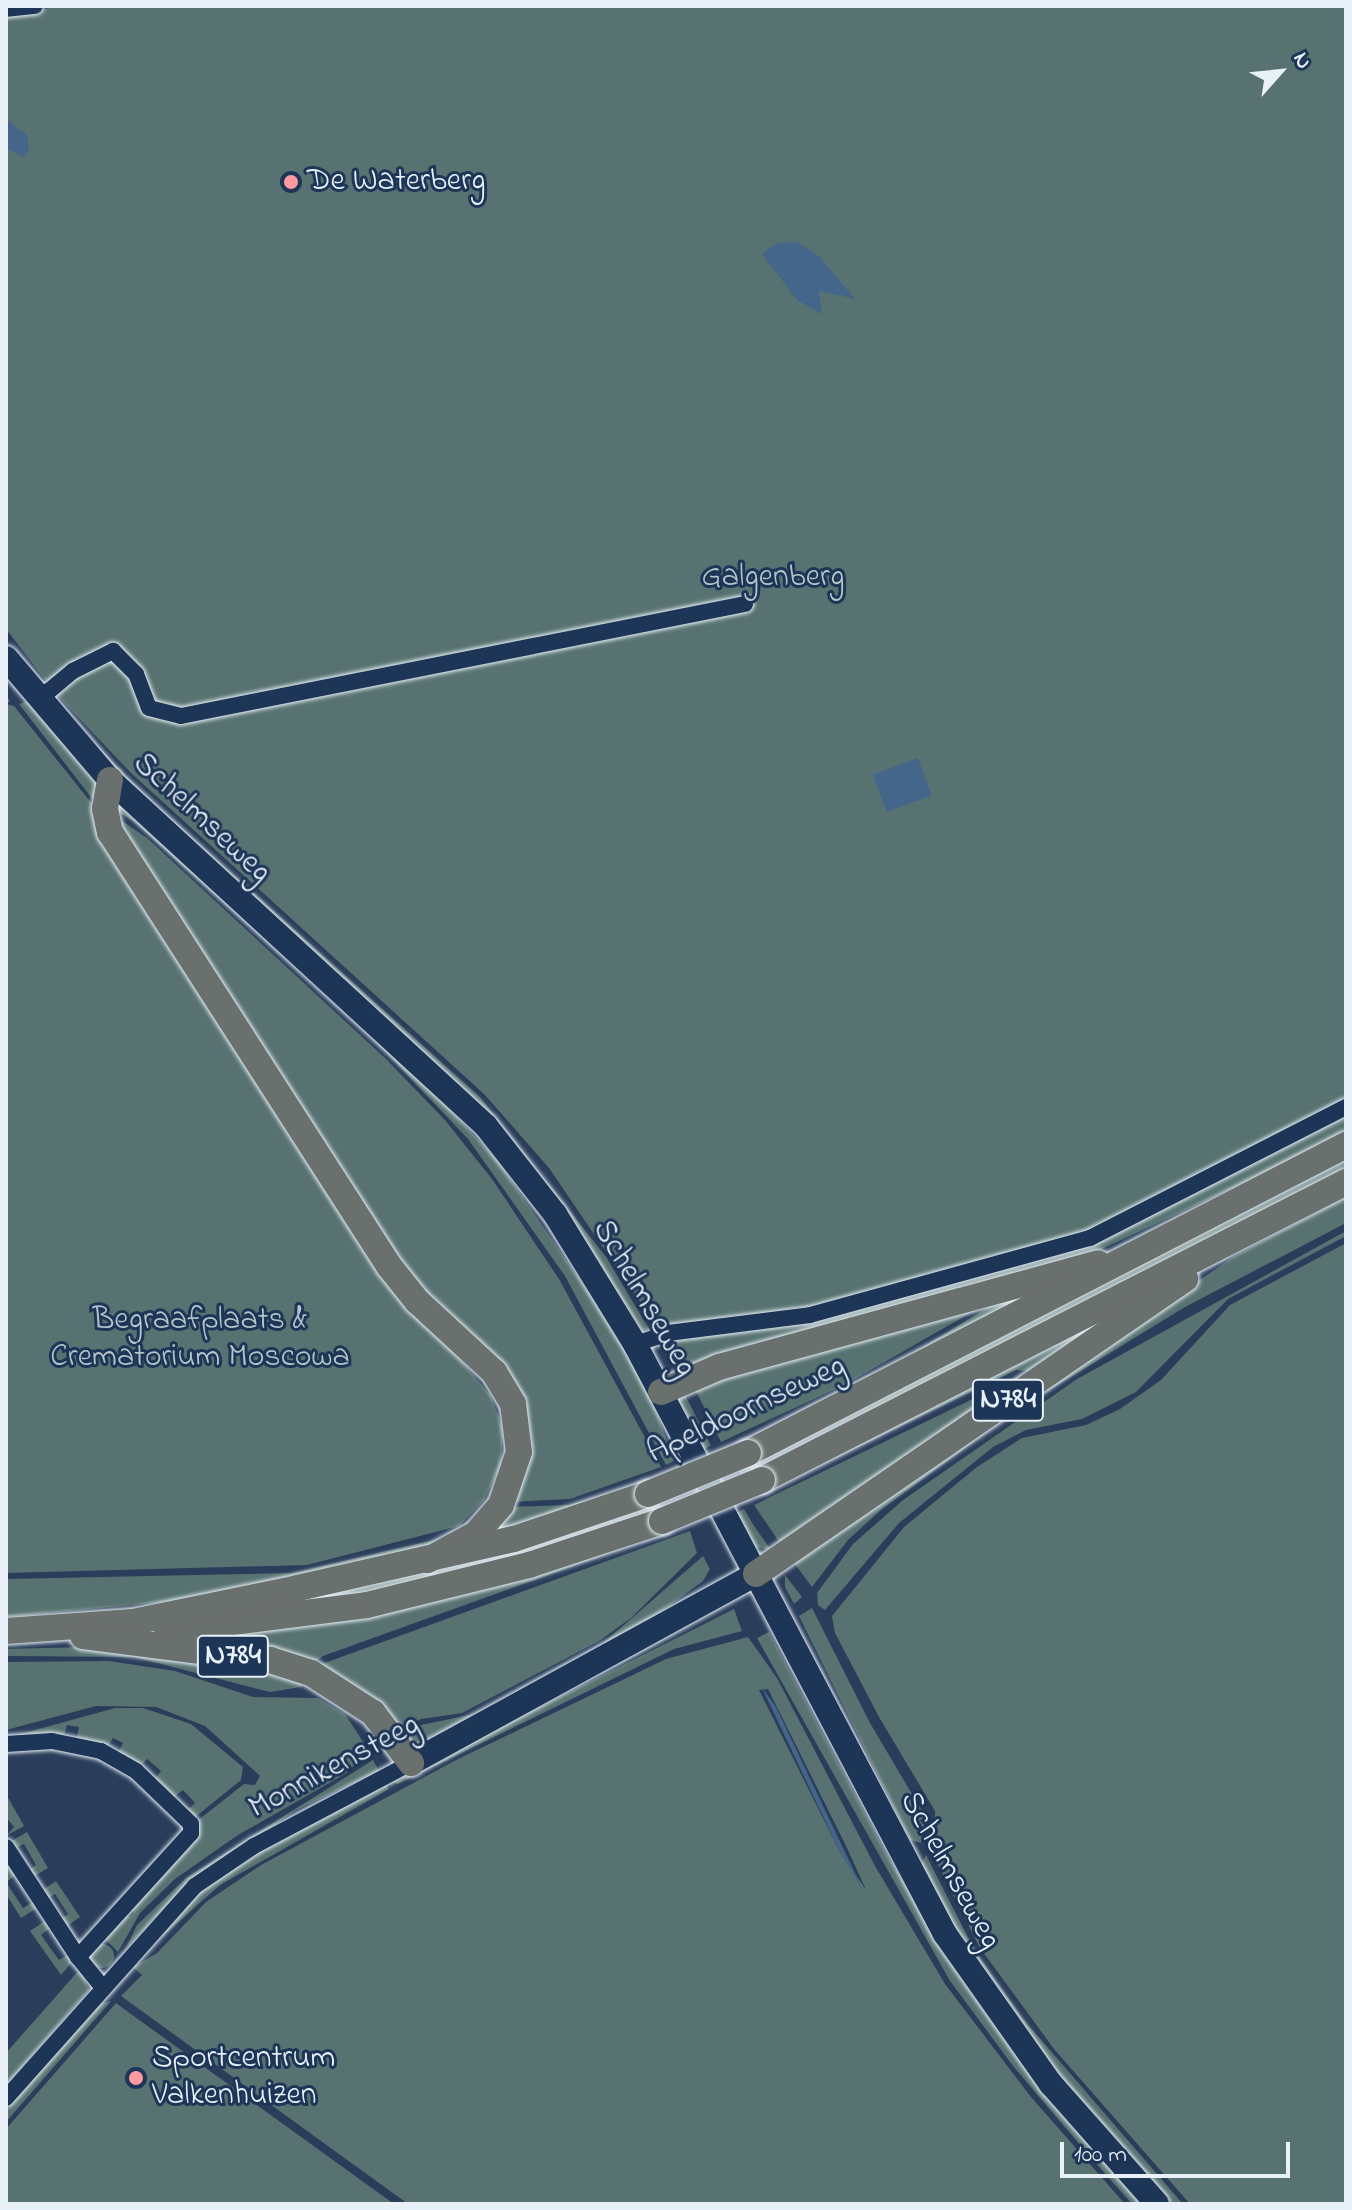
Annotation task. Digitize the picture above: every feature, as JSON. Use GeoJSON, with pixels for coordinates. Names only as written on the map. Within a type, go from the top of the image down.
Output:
{"type":"FeatureCollection","features":[{"type":"Feature","properties":{"kind":"main road","name":"Schelmseweg"},"geometry":{"type":"LineString","coordinates":[[6,658],[110,780],[486,1126],[555,1214],[635,1344],[904,1860],[969,1972],[1051,2084],[1157,2204]]}},
{"type":"Feature","properties":{"kind":"main road"},"geometry":{"type":"LineString","coordinates":[[110,780],[105,809],[110,832],[389,1266],[417,1301],[489,1366],[513,1404],[519,1452],[501,1505],[476,1534],[428,1560]]}},
{"type":"Feature","properties":{"kind":"main road","name":"Apeldoornseweg"},"geometry":{"type":"LineString","coordinates":[[6,1631],[133,1622],[428,1560],[514,1539],[648,1494],[748,1453],[1346,1145]]}},
{"type":"Feature","properties":{"kind":"main road","name":"Apeldoornseweg"},"geometry":{"type":"LineString","coordinates":[[133,1622],[209,1625],[367,1605],[529,1565],[662,1521],[762,1480],[1346,1182]]}},
{"type":"Feature","properties":{"kind":"main road","name":"N784"},"geometry":{"type":"LineString","coordinates":[[756,1574],[1261,1228]]}},
{"type":"Feature","properties":{"kind":"main road","name":"N784"},"geometry":{"type":"LineString","coordinates":[[661,1392],[719,1367],[1126,1257]]}},
{"type":"Feature","properties":{"kind":"main road","name":"Monnikensteeg"},"geometry":{"type":"LineString","coordinates":[[411,1763],[756,1574]]}},
{"type":"Feature","properties":{"kind":"main road","name":"N784"},"geometry":{"type":"LineString","coordinates":[[48,1630],[270,1660],[311,1673],[373,1713],[411,1763]]}},
{"type":"Feature","properties":{"kind":"street"},"geometry":{"type":"LineString","coordinates":[[6,9],[35,6]]}},
{"type":"Feature","properties":{"kind":"street"},"geometry":{"type":"LineString","coordinates":[[34,694],[49,691],[73,671],[113,651],[136,674],[149,708],[181,716],[745,604]]}},
{"type":"Feature","properties":{"kind":"street","name":"Apeldoornseweg"},"geometry":{"type":"LineString","coordinates":[[635,1344],[668,1333],[810,1315],[1090,1238],[1346,1107]]}},
{"type":"Feature","properties":{"kind":"street"},"geometry":{"type":"LineString","coordinates":[[6,1744],[52,1741],[101,1751],[136,1771],[191,1824],[191,1833],[78,1957]]}},
{"type":"Feature","properties":{"kind":"street","name":"Monnikensteeg"},"geometry":{"type":"LineString","coordinates":[[6,2098],[184,1896],[218,1869],[411,1763]]}},
{"type":"Feature","properties":{"kind":"street"},"geometry":{"type":"LineString","coordinates":[[6,1847],[78,1957],[103,1988]]}},
{"type":"Feature","properties":{"kind":"green space","name":"Galgenberg"},"geometry":{"type":"Polygon","coordinates":[[[66,6],[1346,6],[1346,1135],[1074,1262],[683,1366],[671,1341],[679,1336],[808,1310],[662,1328],[655,1324],[549,1168],[484,1094],[131,773],[57,695],[6,629],[6,14],[66,6]]]}},
{"type":"Feature","properties":{"kind":"green space"},"geometry":{"type":"Polygon","coordinates":[[[27,701],[98,786],[94,801],[19,704],[27,701]]]}},
{"type":"Feature","properties":{"kind":"green space","name":"Begraafplaats & Crematorium Moscowa"},"geometry":{"type":"Polygon","coordinates":[[[6,704],[14,706],[97,810],[446,1343],[491,1396],[503,1429],[501,1465],[484,1500],[459,1526],[307,1565],[6,1573],[6,704]]]}},
{"type":"Feature","properties":{"kind":"green space"},"geometry":{"type":"Polygon","coordinates":[[[78,726],[149,799],[480,1097],[606,1257],[649,1329],[642,1330],[540,1174],[476,1100],[124,779],[78,726]]]}},
{"type":"Feature","properties":{"kind":"green space"},"geometry":{"type":"Polygon","coordinates":[[[120,805],[395,1051],[497,1160],[611,1325],[654,1405],[674,1461],[666,1465],[565,1276],[468,1139],[358,1023],[133,821],[113,809],[120,805]]]}},
{"type":"Feature","properties":{"kind":"green space"},"geometry":{"type":"Polygon","coordinates":[[[115,816],[147,838],[386,1059],[445,1120],[492,1179],[559,1279],[661,1467],[570,1499],[511,1502],[526,1428],[420,1296],[115,816]]]}},
{"type":"Feature","properties":{"kind":"green space"},"geometry":{"type":"Polygon","coordinates":[[[1346,1154],[1346,1170],[742,1478],[737,1467],[1346,1154]]]}},
{"type":"Feature","properties":{"kind":"green space"},"geometry":{"type":"Polygon","coordinates":[[[1346,1197],[1346,1223],[1185,1307],[1048,1391],[1044,1388],[1233,1257],[1346,1197]]]}},
{"type":"Feature","properties":{"kind":"green space"},"geometry":{"type":"Polygon","coordinates":[[[1346,1231],[1346,1236],[1228,1299],[1136,1392],[1082,1419],[1026,1430],[993,1447],[899,1523],[825,1610],[818,1605],[817,1593],[853,1544],[903,1500],[1077,1379],[1346,1231]]]}},
{"type":"Feature","properties":{"kind":"green space"},"geometry":{"type":"Polygon","coordinates":[[[1346,1243],[1346,2204],[1190,2204],[1054,2049],[980,1948],[934,1857],[935,1811],[879,1717],[835,1633],[832,1616],[904,1527],[977,1467],[1022,1438],[1086,1425],[1120,1409],[1161,1380],[1230,1305],[1346,1243]]]}},
{"type":"Feature","properties":{"kind":"green space"},"geometry":{"type":"Polygon","coordinates":[[[1078,1273],[745,1446],[741,1441],[905,1358],[998,1301],[1078,1273]]]}},
{"type":"Feature","properties":{"kind":"green space"},"geometry":{"type":"Polygon","coordinates":[[[1183,1273],[1029,1371],[1016,1370],[768,1491],[1183,1273]]]}},
{"type":"Feature","properties":{"kind":"green space"},"geometry":{"type":"Polygon","coordinates":[[[988,1303],[846,1384],[721,1442],[694,1387],[988,1303]]]}},
{"type":"Feature","properties":{"kind":"green space"},"geometry":{"type":"Polygon","coordinates":[[[1022,1375],[1028,1378],[782,1546],[754,1505],[1022,1375]]]}},
{"type":"Feature","properties":{"kind":"green space"},"geometry":{"type":"Polygon","coordinates":[[[684,1393],[711,1446],[703,1450],[676,1397],[684,1393]]]}},
{"type":"Feature","properties":{"kind":"green space"},"geometry":{"type":"Polygon","coordinates":[[[1036,1396],[882,1509],[848,1540],[812,1587],[792,1560],[1036,1396]]]}},
{"type":"Feature","properties":{"kind":"green space"},"geometry":{"type":"Polygon","coordinates":[[[607,1494],[588,1504],[483,1538],[507,1507],[570,1505],[607,1494]]]}},
{"type":"Feature","properties":{"kind":"green space"},"geometry":{"type":"Polygon","coordinates":[[[651,1502],[656,1513],[499,1564],[306,1605],[302,1600],[651,1502]]]}},
{"type":"Feature","properties":{"kind":"green space"},"geometry":{"type":"Polygon","coordinates":[[[744,1509],[771,1550],[754,1547],[736,1513],[744,1509]]]}},
{"type":"Feature","properties":{"kind":"green space"},"geometry":{"type":"Polygon","coordinates":[[[690,1531],[697,1553],[631,1618],[599,1641],[462,1713],[421,1719],[397,1731],[319,1665],[690,1531]]]}},
{"type":"Feature","properties":{"kind":"green space"},"geometry":{"type":"Polygon","coordinates":[[[668,1532],[323,1656],[310,1666],[151,1638],[668,1532]]]}},
{"type":"Feature","properties":{"kind":"green space"},"geometry":{"type":"Polygon","coordinates":[[[443,1538],[455,1539],[184,1600],[6,1617],[6,1579],[292,1573],[443,1538]]]}},
{"type":"Feature","properties":{"kind":"green space"},"geometry":{"type":"Polygon","coordinates":[[[703,1556],[710,1569],[703,1581],[639,1628],[419,1746],[402,1736],[416,1726],[474,1714],[601,1645],[703,1556]]]}},
{"type":"Feature","properties":{"kind":"green space"},"geometry":{"type":"Polygon","coordinates":[[[785,1575],[802,1597],[794,1604],[785,1587],[785,1575]]]}},
{"type":"Feature","properties":{"kind":"green space"},"geometry":{"type":"Polygon","coordinates":[[[812,1608],[870,1723],[925,1816],[921,1843],[910,1840],[799,1616],[812,1608]]]}},
{"type":"Feature","properties":{"kind":"green space"},"geometry":{"type":"Polygon","coordinates":[[[734,1609],[742,1631],[674,1649],[398,1784],[392,1782],[734,1609]]]}},
{"type":"Feature","properties":{"kind":"green space"},"geometry":{"type":"Polygon","coordinates":[[[769,1632],[888,1857],[970,1991],[1147,2204],[1132,2204],[1093,2160],[1013,2066],[950,1981],[757,1638],[769,1632]]]}},
{"type":"Feature","properties":{"kind":"green space"},"geometry":{"type":"Polygon","coordinates":[[[748,1637],[777,1678],[875,1866],[945,1984],[1031,2097],[1125,2204],[408,2204],[121,1996],[142,1975],[133,1967],[157,1953],[206,1902],[261,1865],[458,1759],[666,1659],[748,1637]],[[768,1689],[759,1690],[839,1850],[866,1890],[768,1689]]]}},
{"type":"Feature","properties":{"kind":"green space"},"geometry":{"type":"Polygon","coordinates":[[[88,1647],[306,1678],[301,1687],[270,1692],[134,1657],[6,1656],[6,1649],[88,1647]]]}},
{"type":"Feature","properties":{"kind":"green space"},"geometry":{"type":"Polygon","coordinates":[[[109,1661],[175,1671],[253,1697],[318,1698],[345,1714],[369,1751],[345,1774],[238,1835],[175,1879],[140,1913],[118,1952],[103,1937],[124,1913],[130,1917],[134,1913],[129,1908],[199,1832],[197,1821],[244,1784],[255,1785],[260,1776],[205,1726],[156,1707],[96,1706],[6,1730],[6,1662],[109,1661]]]}},
{"type":"Feature","properties":{"kind":"green space"},"geometry":{"type":"Polygon","coordinates":[[[115,1708],[143,1708],[191,1724],[243,1767],[241,1780],[194,1818],[187,1811],[195,1803],[183,1790],[174,1797],[154,1780],[161,1771],[147,1759],[140,1767],[118,1753],[123,1743],[113,1738],[107,1748],[77,1738],[79,1727],[67,1725],[64,1736],[6,1738],[115,1708]]]}},
{"type":"Feature","properties":{"kind":"green space"},"geometry":{"type":"Polygon","coordinates":[[[373,1760],[379,1771],[296,1810],[183,1888],[126,1948],[137,1925],[186,1878],[373,1760]]]}},
{"type":"Feature","properties":{"kind":"green space"},"geometry":{"type":"Polygon","coordinates":[[[386,1785],[389,1789],[220,1885],[138,1958],[194,1897],[241,1862],[386,1785]]]}},
{"type":"Feature","properties":{"kind":"green space"},"geometry":{"type":"Polygon","coordinates":[[[6,1794],[24,1826],[6,1836],[14,1827],[6,1817],[6,1794]]]}},
{"type":"Feature","properties":{"kind":"green space"},"geometry":{"type":"Polygon","coordinates":[[[27,1832],[48,1868],[31,1878],[27,1871],[36,1865],[24,1844],[14,1849],[10,1842],[27,1832]]]}},
{"type":"Feature","properties":{"kind":"green space"},"geometry":{"type":"Polygon","coordinates":[[[926,1855],[975,1951],[1023,2019],[1183,2204],[1169,2204],[1070,2093],[969,1955],[921,1865],[926,1855]]]}},
{"type":"Feature","properties":{"kind":"green space"},"geometry":{"type":"Polygon","coordinates":[[[8,1863],[16,1875],[6,1882],[6,1864],[8,1863]]]}},
{"type":"Feature","properties":{"kind":"green space"},"geometry":{"type":"Polygon","coordinates":[[[56,1881],[80,1917],[64,1928],[59,1921],[68,1914],[55,1894],[45,1900],[40,1892],[56,1881]]]}},
{"type":"Feature","properties":{"kind":"green space"},"geometry":{"type":"Polygon","coordinates":[[[6,1882],[23,1908],[33,1902],[37,1908],[21,1918],[6,1894],[6,1882]]]}},
{"type":"Feature","properties":{"kind":"green space"},"geometry":{"type":"Polygon","coordinates":[[[45,1921],[50,1928],[41,1935],[59,1960],[69,1954],[73,1961],[61,1975],[30,1931],[45,1921]]]}},
{"type":"Feature","properties":{"kind":"green space"},"geometry":{"type":"Polygon","coordinates":[[[102,1944],[111,1947],[114,1956],[111,1965],[102,1968],[93,1965],[90,1956],[93,1947],[102,1944]]]}},
{"type":"Feature","properties":{"kind":"green space"},"geometry":{"type":"Polygon","coordinates":[[[80,1969],[89,1990],[6,2085],[6,2053],[80,1969]]]}},
{"type":"Feature","properties":{"kind":"green space"},"geometry":{"type":"Polygon","coordinates":[[[111,2001],[6,2122],[6,2110],[98,2004],[111,2001]]]}},
{"type":"Feature","properties":{"kind":"green space","name":"Sportcentrum Valkenhuizen"},"geometry":{"type":"Polygon","coordinates":[[[116,2003],[394,2204],[6,2204],[6,2129],[116,2003]]]}},
{"type":"Feature","properties":{"kind":"water"},"geometry":{"type":"Polygon","coordinates":[[[6,119],[27,135],[29,150],[23,157],[6,148],[6,119]]]}},
{"type":"Feature","properties":{"kind":"water"},"geometry":{"type":"Polygon","coordinates":[[[797,242],[820,257],[855,299],[819,291],[822,314],[797,300],[762,254],[777,243],[797,242]]]}},
{"type":"Feature","properties":{"kind":"water"},"geometry":{"type":"Polygon","coordinates":[[[918,758],[932,796],[887,812],[873,774],[918,758]]]}},
{"type":"Feature","properties":{"kind":"water"},"geometry":{"type":"Polygon","coordinates":[[[761,1686],[776,1707],[864,1892],[839,1850],[761,1686]]]}},
{"type":"Feature","properties":{"kind":"place","name":"De Waterberg"},"geometry":{"type":"Point","coordinates":[291,182]}},
{"type":"Feature","properties":{"kind":"place","name":"Sportcentrum Valkenhuizen"},"geometry":{"type":"Point","coordinates":[136,2078]}}]}
